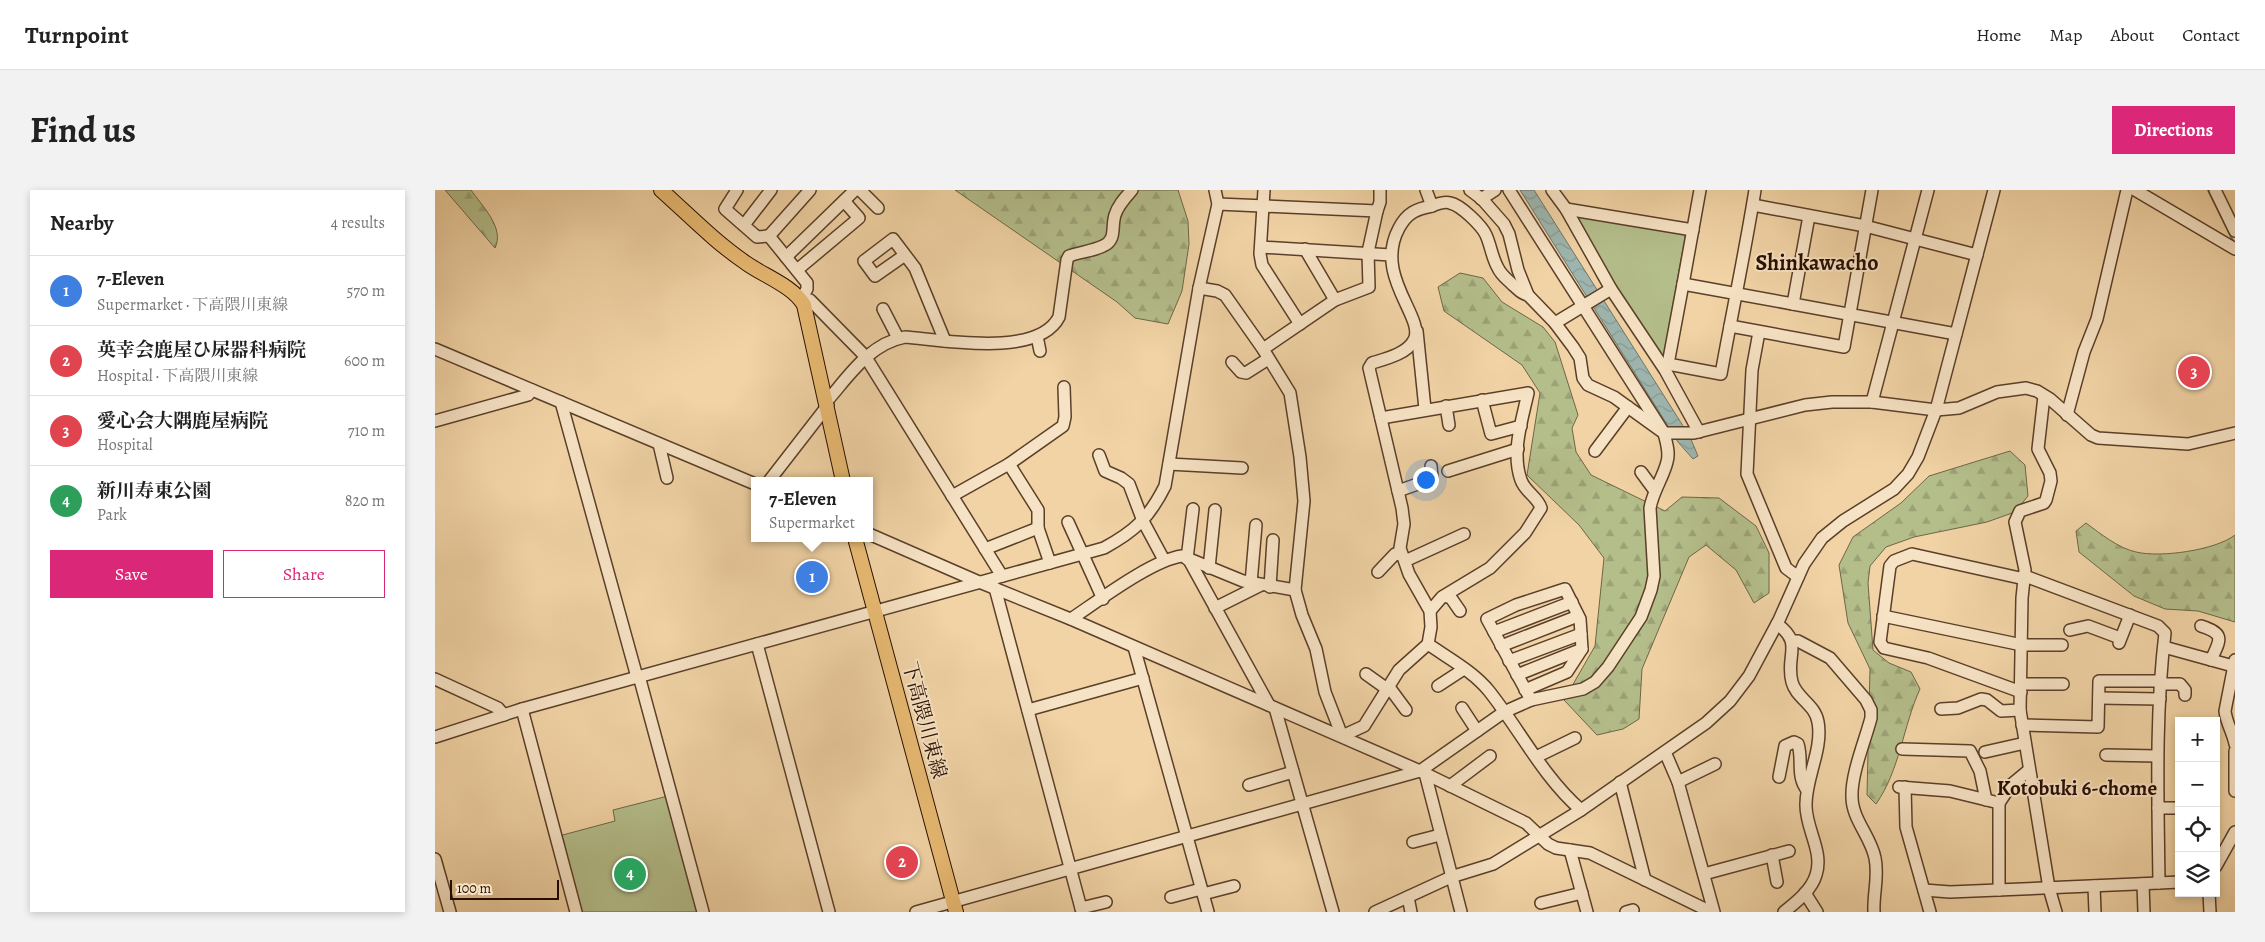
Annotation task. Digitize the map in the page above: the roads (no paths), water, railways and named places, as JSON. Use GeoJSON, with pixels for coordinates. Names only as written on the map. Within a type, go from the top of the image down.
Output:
{"type":"FeatureCollection","features":[{"type":"Feature","properties":{"kind":"main road"},"geometry":{"type":"LineString","coordinates":[[661,190],[703,229],[745,263],[797,294],[805,304],[842,477]]}},
{"type":"Feature","properties":{"kind":"main road","name":"下高隈川東線"},"geometry":{"type":"LineString","coordinates":[[856,542],[954,907]]}},
{"type":"Feature","properties":{"kind":"street"},"geometry":{"type":"LineString","coordinates":[[737,190],[725,208],[757,238],[769,236],[810,190]]}},
{"type":"Feature","properties":{"kind":"street"},"geometry":{"type":"LineString","coordinates":[[744,225],[771,190]]}},
{"type":"Feature","properties":{"kind":"street"},"geometry":{"type":"LineString","coordinates":[[786,257],[855,190]]}},
{"type":"Feature","properties":{"kind":"street"},"geometry":{"type":"LineString","coordinates":[[861,190],[878,208]]}},
{"type":"Feature","properties":{"kind":"street"},"geometry":{"type":"LineString","coordinates":[[772,477],[865,356],[899,338],[993,345],[1037,336],[1055,324],[1059,317],[1065,269],[1069,256],[1102,247],[1108,243],[1113,236],[1114,217],[1120,204],[1133,190]]}},
{"type":"Feature","properties":{"kind":"street"},"geometry":{"type":"LineString","coordinates":[[435,737],[522,709],[1082,554],[1112,544],[1128,535],[1155,507],[1165,486],[1199,288],[1218,204],[1215,190]]}},
{"type":"Feature","properties":{"kind":"street"},"geometry":{"type":"LineString","coordinates":[[1264,190],[1262,265],[1300,324]]}},
{"type":"Feature","properties":{"kind":"street"},"geometry":{"type":"LineString","coordinates":[[1233,362],[1241,372],[1246,373],[1300,324],[1335,300],[1369,287],[1368,252],[1380,202],[1380,190]]}},
{"type":"Feature","properties":{"kind":"street"},"geometry":{"type":"LineString","coordinates":[[1426,190],[1431,206]]}},
{"type":"Feature","properties":{"kind":"street"},"geometry":{"type":"LineString","coordinates":[[1470,190],[1499,217],[1507,229],[1518,270],[1528,295],[1555,323],[1580,358],[1583,378],[1588,385],[1614,397],[1667,433],[1697,433],[1805,405],[1832,402],[1871,402],[1935,410],[1959,408],[1997,392],[2012,388],[2037,390],[2091,435],[2098,438],[2188,444],[2235,433]]}},
{"type":"Feature","properties":{"kind":"street"},"geometry":{"type":"LineString","coordinates":[[1481,199],[1495,190]]}},
{"type":"Feature","properties":{"kind":"street"},"geometry":{"type":"LineString","coordinates":[[1509,190],[1667,433],[1668,451],[1667,462],[1650,508],[1649,521],[1654,576],[1641,617],[1608,667],[1595,682],[1583,689],[1528,695]]}},
{"type":"Feature","properties":{"kind":"street"},"geometry":{"type":"LineString","coordinates":[[1552,190],[1561,200],[1607,291],[1666,367],[1697,433]]}},
{"type":"Feature","properties":{"kind":"street"},"geometry":{"type":"LineString","coordinates":[[1666,367],[1700,190]]}},
{"type":"Feature","properties":{"kind":"street"},"geometry":{"type":"LineString","coordinates":[[1666,367],[1721,374],[1755,190]]}},
{"type":"Feature","properties":{"kind":"street"},"geometry":{"type":"LineString","coordinates":[[1730,326],[1843,347],[1872,190]]}},
{"type":"Feature","properties":{"kind":"street"},"geometry":{"type":"LineString","coordinates":[[1871,402],[1928,190]]}},
{"type":"Feature","properties":{"kind":"street"},"geometry":{"type":"LineString","coordinates":[[1375,912],[1451,877],[1493,864],[1581,810],[1706,723],[1730,701],[1749,676],[1777,624],[1798,577],[1822,538],[1843,521],[1894,489],[1908,474],[1918,457],[1935,410],[1994,190]]}},
{"type":"Feature","properties":{"kind":"street"},"geometry":{"type":"LineString","coordinates":[[2067,415],[2084,352],[2097,318],[2127,190]]}},
{"type":"Feature","properties":{"kind":"street"},"geometry":{"type":"LineString","coordinates":[[2135,190],[2234,250]]}},
{"type":"Feature","properties":{"kind":"street"},"geometry":{"type":"LineString","coordinates":[[2215,190],[2235,232]]}},
{"type":"Feature","properties":{"kind":"street"},"geometry":{"type":"LineString","coordinates":[[1561,200],[1693,230]]}},
{"type":"Feature","properties":{"kind":"street"},"geometry":{"type":"LineString","coordinates":[[797,270],[859,218],[844,201]]}},
{"type":"Feature","properties":{"kind":"street"},"geometry":{"type":"LineString","coordinates":[[1428,374],[1423,343],[1395,280],[1391,255],[1399,229],[1409,214],[1416,209],[1448,202],[1455,205],[1483,228],[1501,274],[1523,294],[1528,295]]}},
{"type":"Feature","properties":{"kind":"street"},"geometry":{"type":"LineString","coordinates":[[1218,204],[1377,211]]}},
{"type":"Feature","properties":{"kind":"street"},"geometry":{"type":"LineString","coordinates":[[1753,205],[1865,226],[1977,255]]}},
{"type":"Feature","properties":{"kind":"street"},"geometry":{"type":"LineString","coordinates":[[1793,304],[1809,216]]}},
{"type":"Feature","properties":{"kind":"street"},"geometry":{"type":"LineString","coordinates":[[769,236],[807,283],[807,289],[801,299],[810,300],[865,356],[1002,576]]}},
{"type":"Feature","properties":{"kind":"street"},"geometry":{"type":"LineString","coordinates":[[1261,247],[1368,252],[1391,255]]}},
{"type":"Feature","properties":{"kind":"street"},"geometry":{"type":"LineString","coordinates":[[1305,249],[1335,300]]}},
{"type":"Feature","properties":{"kind":"street"},"geometry":{"type":"LineString","coordinates":[[905,255],[915,268],[945,340]]}},
{"type":"Feature","properties":{"kind":"street"},"geometry":{"type":"LineString","coordinates":[[1683,284],[1956,334]]}},
{"type":"Feature","properties":{"kind":"street"},"geometry":{"type":"LineString","coordinates":[[1199,288],[1217,291],[1225,295],[1266,354],[1290,393],[1300,457],[1304,501],[1295,590],[1302,615],[1316,649],[1325,692],[1342,736]]}},
{"type":"Feature","properties":{"kind":"street"},"geometry":{"type":"LineString","coordinates":[[1555,323],[1607,291]]}},
{"type":"Feature","properties":{"kind":"street"},"geometry":{"type":"LineString","coordinates":[[883,309],[899,338]]}},
{"type":"Feature","properties":{"kind":"street"},"geometry":{"type":"LineString","coordinates":[[1418,332],[1425,409]]}},
{"type":"Feature","properties":{"kind":"street"},"geometry":{"type":"LineString","coordinates":[[1342,736],[1364,726],[1399,670],[1428,644],[1431,627],[1430,611],[1403,558],[1400,548],[1404,524],[1369,368],[1372,363],[1388,359],[1409,346],[1418,332]]}},
{"type":"Feature","properties":{"kind":"street"},"geometry":{"type":"LineString","coordinates":[[1759,332],[1752,370],[1747,474],[1756,491],[1786,568],[1798,577]]}},
{"type":"Feature","properties":{"kind":"street"},"geometry":{"type":"LineString","coordinates":[[1037,336],[1040,351]]}},
{"type":"Feature","properties":{"kind":"street"},"geometry":{"type":"LineString","coordinates":[[435,349],[751,482]]}},
{"type":"Feature","properties":{"kind":"street"},"geometry":{"type":"LineString","coordinates":[[952,496],[1009,464],[1063,426],[1065,417],[1064,387]]}},
{"type":"Feature","properties":{"kind":"street"},"geometry":{"type":"LineString","coordinates":[[435,421],[528,395],[532,390]]}},
{"type":"Feature","properties":{"kind":"street"},"geometry":{"type":"LineString","coordinates":[[1381,418],[1528,393],[1517,457],[1520,479],[1526,489],[1539,502],[1541,508],[1525,532],[1490,568],[1444,596],[1430,611]]}},
{"type":"Feature","properties":{"kind":"street"},"geometry":{"type":"LineString","coordinates":[[2044,396],[2038,449],[2050,473],[2051,481],[2047,500],[2044,503],[2024,508],[2017,515],[2015,522],[2025,576],[2022,598],[2020,710],[2049,888],[2056,912]]}},
{"type":"Feature","properties":{"kind":"street"},"geometry":{"type":"LineString","coordinates":[[1483,400],[1491,434],[1521,426]]}},
{"type":"Feature","properties":{"kind":"street"},"geometry":{"type":"LineString","coordinates":[[561,402],[703,912]]}},
{"type":"Feature","properties":{"kind":"street"},"geometry":{"type":"LineString","coordinates":[[1446,406],[1449,425]]}},
{"type":"Feature","properties":{"kind":"street"},"geometry":{"type":"LineString","coordinates":[[1595,451],[1628,408]]}},
{"type":"Feature","properties":{"kind":"street"},"geometry":{"type":"LineString","coordinates":[[659,444],[667,478]]}},
{"type":"Feature","properties":{"kind":"street"},"geometry":{"type":"LineString","coordinates":[[1447,472],[1518,449]]}},
{"type":"Feature","properties":{"kind":"street"},"geometry":{"type":"LineString","coordinates":[[1099,455],[1105,471],[1129,484],[1143,521],[1164,560]]}},
{"type":"Feature","properties":{"kind":"street"},"geometry":{"type":"LineString","coordinates":[[1009,464],[1037,510],[1038,528],[1050,563]]}},
{"type":"Feature","properties":{"kind":"street"},"geometry":{"type":"LineString","coordinates":[[1169,464],[1242,468]]}},
{"type":"Feature","properties":{"kind":"street"},"geometry":{"type":"LineString","coordinates":[[1398,491],[1429,480],[1432,477],[1431,466]]}},
{"type":"Feature","properties":{"kind":"street"},"geometry":{"type":"LineString","coordinates":[[1641,472],[1655,491]]}},
{"type":"Feature","properties":{"kind":"street"},"geometry":{"type":"LineString","coordinates":[[1193,509],[1188,560],[1272,706],[1333,912]]}},
{"type":"Feature","properties":{"kind":"street"},"geometry":{"type":"LineString","coordinates":[[1209,568],[1215,510]]}},
{"type":"Feature","properties":{"kind":"street"},"geometry":{"type":"LineString","coordinates":[[1068,522],[1103,599]]}},
{"type":"Feature","properties":{"kind":"street"},"geometry":{"type":"LineString","coordinates":[[1256,525],[1261,585]]}},
{"type":"Feature","properties":{"kind":"street"},"geometry":{"type":"LineString","coordinates":[[985,549],[1038,528]]}},
{"type":"Feature","properties":{"kind":"street"},"geometry":{"type":"LineString","coordinates":[[1378,572],[1395,554],[1403,558],[1464,534]]}},
{"type":"Feature","properties":{"kind":"street"},"geometry":{"type":"LineString","coordinates":[[873,536],[1342,736],[1526,822],[1548,844],[1590,853],[1712,912]]}},
{"type":"Feature","properties":{"kind":"street"},"geometry":{"type":"LineString","coordinates":[[1215,608],[1261,585],[1273,540]]}},
{"type":"Feature","properties":{"kind":"street"},"geometry":{"type":"LineString","coordinates":[[2063,684],[2021,688],[1928,658],[1884,648],[1880,642],[1890,566],[1894,561],[1912,554],[2020,578],[2025,576],[2158,626],[2165,633],[2160,683],[2157,756],[2159,883]]}},
{"type":"Feature","properties":{"kind":"street"},"geometry":{"type":"LineString","coordinates":[[1071,619],[1164,560],[1182,556],[1209,568],[1261,585],[1295,590]]}},
{"type":"Feature","properties":{"kind":"street"},"geometry":{"type":"LineString","coordinates":[[995,588],[1082,910],[1106,902]]}},
{"type":"Feature","properties":{"kind":"street"},"geometry":{"type":"LineString","coordinates":[[916,912],[954,907],[1070,869],[1302,803],[1422,772],[1528,695],[1567,672],[1582,649],[1578,616],[1565,589],[1516,605],[1487,619],[1528,695]]}},
{"type":"Feature","properties":{"kind":"street"},"geometry":{"type":"LineString","coordinates":[[1444,596],[1451,598],[1460,611]]}},
{"type":"Feature","properties":{"kind":"street"},"geometry":{"type":"LineString","coordinates":[[1494,632],[1572,602]]}},
{"type":"Feature","properties":{"kind":"street"},"geometry":{"type":"LineString","coordinates":[[2070,630],[2088,626],[2119,641],[2130,615]]}},
{"type":"Feature","properties":{"kind":"street"},"geometry":{"type":"LineString","coordinates":[[1501,646],[1578,616]]}},
{"type":"Feature","properties":{"kind":"street"},"geometry":{"type":"LineString","coordinates":[[1883,616],[2021,645],[2062,645]]}},
{"type":"Feature","properties":{"kind":"street"},"geometry":{"type":"LineString","coordinates":[[1777,624],[1786,630],[1792,641],[1790,671],[1793,687],[1813,708],[1818,720],[1819,734],[1805,807],[1818,865],[1815,877],[1805,893],[1784,912]]}},
{"type":"Feature","properties":{"kind":"street"},"geometry":{"type":"LineString","coordinates":[[2201,626],[2215,630],[2219,635],[2220,640],[2211,660]]}},
{"type":"Feature","properties":{"kind":"street"},"geometry":{"type":"LineString","coordinates":[[1509,661],[1581,634]]}},
{"type":"Feature","properties":{"kind":"street"},"geometry":{"type":"LineString","coordinates":[[1792,641],[1797,641],[1830,658],[1867,700],[1871,710],[1871,718],[1852,785],[1851,797],[1853,807],[1875,856],[1877,872],[1874,912]]}},
{"type":"Feature","properties":{"kind":"street"},"geometry":{"type":"LineString","coordinates":[[757,644],[829,912]]}},
{"type":"Feature","properties":{"kind":"street"},"geometry":{"type":"LineString","coordinates":[[1428,644],[1464,669],[1488,689],[1536,757],[1567,796],[1581,810]]}},
{"type":"Feature","properties":{"kind":"street"},"geometry":{"type":"LineString","coordinates":[[1134,647],[1208,912]]}},
{"type":"Feature","properties":{"kind":"street"},"geometry":{"type":"LineString","coordinates":[[2164,647],[2211,660],[2234,663],[2225,711],[2235,744]]}},
{"type":"Feature","properties":{"kind":"street"},"geometry":{"type":"LineString","coordinates":[[1517,675],[1582,649]]}},
{"type":"Feature","properties":{"kind":"street"},"geometry":{"type":"LineString","coordinates":[[1438,686],[1464,669]]}},
{"type":"Feature","properties":{"kind":"street"},"geometry":{"type":"LineString","coordinates":[[1366,674],[1388,688],[1406,710]]}},
{"type":"Feature","properties":{"kind":"street"},"geometry":{"type":"LineString","coordinates":[[1027,710],[1143,678]]}},
{"type":"Feature","properties":{"kind":"street"},"geometry":{"type":"LineString","coordinates":[[435,679],[498,708],[504,715]]}},
{"type":"Feature","properties":{"kind":"street"},"geometry":{"type":"LineString","coordinates":[[2022,725],[2098,727],[2099,681],[2180,684],[2185,690],[2185,696]]}},
{"type":"Feature","properties":{"kind":"street"},"geometry":{"type":"LineString","coordinates":[[2099,698],[2160,699]]}},
{"type":"Feature","properties":{"kind":"street"},"geometry":{"type":"LineString","coordinates":[[1941,709],[1965,711],[1981,699],[1987,700],[2001,711],[2020,710]]}},
{"type":"Feature","properties":{"kind":"street"},"geometry":{"type":"LineString","coordinates":[[1462,708],[1477,731]]}},
{"type":"Feature","properties":{"kind":"street"},"geometry":{"type":"LineString","coordinates":[[522,709],[576,912]]}},
{"type":"Feature","properties":{"kind":"street"},"geometry":{"type":"LineString","coordinates":[[1536,757],[1575,738]]}},
{"type":"Feature","properties":{"kind":"street"},"geometry":{"type":"LineString","coordinates":[[1779,777],[1785,746],[1794,742],[1798,744],[1800,750],[1802,783],[1807,790]]}},
{"type":"Feature","properties":{"kind":"street"},"geometry":{"type":"LineString","coordinates":[[1985,752],[2025,743]]}},
{"type":"Feature","properties":{"kind":"street"},"geometry":{"type":"LineString","coordinates":[[1902,749],[1970,751],[1981,772],[1986,800]]}},
{"type":"Feature","properties":{"kind":"street"},"geometry":{"type":"LineString","coordinates":[[2235,751],[2235,791]]}},
{"type":"Feature","properties":{"kind":"street"},"geometry":{"type":"LineString","coordinates":[[1665,752],[1678,782],[1704,874],[1712,912]]}},
{"type":"Feature","properties":{"kind":"street"},"geometry":{"type":"LineString","coordinates":[[2107,755],[2157,756]]}},
{"type":"Feature","properties":{"kind":"street"},"geometry":{"type":"LineString","coordinates":[[1451,786],[1491,756]]}},
{"type":"Feature","properties":{"kind":"street"},"geometry":{"type":"LineString","coordinates":[[1678,782],[1715,764]]}},
{"type":"Feature","properties":{"kind":"street"},"geometry":{"type":"LineString","coordinates":[[1999,890],[1999,803],[2011,785],[2029,770]]}},
{"type":"Feature","properties":{"kind":"street"},"geometry":{"type":"LineString","coordinates":[[1249,785],[1293,772]]}},
{"type":"Feature","properties":{"kind":"street"},"geometry":{"type":"LineString","coordinates":[[1422,772],[1461,912]]}},
{"type":"Feature","properties":{"kind":"street"},"geometry":{"type":"LineString","coordinates":[[1620,782],[1645,880]]}},
{"type":"Feature","properties":{"kind":"street"},"geometry":{"type":"LineString","coordinates":[[1930,912],[1906,827],[1902,787],[1950,791],[1999,803]]}},
{"type":"Feature","properties":{"kind":"street"},"geometry":{"type":"LineString","coordinates":[[2158,808],[2175,808]]}},
{"type":"Feature","properties":{"kind":"street"},"geometry":{"type":"LineString","coordinates":[[2220,859],[2235,832]]}},
{"type":"Feature","properties":{"kind":"street"},"geometry":{"type":"LineString","coordinates":[[1413,842],[1440,835]]}},
{"type":"Feature","properties":{"kind":"street"},"geometry":{"type":"LineString","coordinates":[[1570,850],[1587,912]]}},
{"type":"Feature","properties":{"kind":"street"},"geometry":{"type":"LineString","coordinates":[[1704,874],[1789,851]]}},
{"type":"Feature","properties":{"kind":"street"},"geometry":{"type":"LineString","coordinates":[[1772,855],[1777,882]]}},
{"type":"Feature","properties":{"kind":"street"},"geometry":{"type":"LineString","coordinates":[[435,859],[450,912]]}},
{"type":"Feature","properties":{"kind":"street"},"geometry":{"type":"LineString","coordinates":[[1924,890],[1950,892],[2175,882]]}},
{"type":"Feature","properties":{"kind":"street"},"geometry":{"type":"LineString","coordinates":[[2143,884],[2144,912]]}},
{"type":"Feature","properties":{"kind":"street"},"geometry":{"type":"LineString","coordinates":[[1171,897],[1234,886]]}},
{"type":"Feature","properties":{"kind":"street"},"geometry":{"type":"LineString","coordinates":[[2094,886],[2095,912]]}},
{"type":"Feature","properties":{"kind":"street"},"geometry":{"type":"LineString","coordinates":[[1541,903],[1582,893]]}},
{"type":"Feature","properties":{"kind":"street"},"geometry":{"type":"LineString","coordinates":[[1805,893],[1817,912]]}},
{"type":"Feature","properties":{"kind":"street"},"geometry":{"type":"LineString","coordinates":[[1408,897],[1411,912]]}},
{"type":"Feature","properties":{"kind":"street"},"geometry":{"type":"LineString","coordinates":[[2209,897],[2210,912]]}},
{"type":"Feature","properties":{"kind":"water"},"geometry":{"type":"Polygon","coordinates":[[[1520,190],[1534,190],[1690,437],[1698,456],[1693,459],[1678,442],[1520,190]]]}},
{"type":"Feature","properties":{"kind":"waterway"},"geometry":{"type":"LineString","coordinates":[[2208,190],[2234,243]]}},
{"type":"Feature","properties":{"kind":"place","name":"愛心会大隅鹿屋病院"},"geometry":{"type":"Point","coordinates":[2194,372]}},
{"type":"Feature","properties":{"kind":"place","name":"7-Eleven"},"geometry":{"type":"Point","coordinates":[812,577]}},
{"type":"Feature","properties":{"kind":"place","name":"英幸会鹿屋ひ尿器科病院"},"geometry":{"type":"Point","coordinates":[902,862]}},
{"type":"Feature","properties":{"kind":"place","name":"新川寿東公園"},"geometry":{"type":"Point","coordinates":[630,874]}},
{"type":"Feature","properties":{"kind":"district","name":"Shinkawacho"},"geometry":{"type":"Point","coordinates":[1817,262]}},
{"type":"Feature","properties":{"kind":"district","name":"Kotobuki 6-chome"},"geometry":{"type":"Point","coordinates":[2077,788]}}]}
